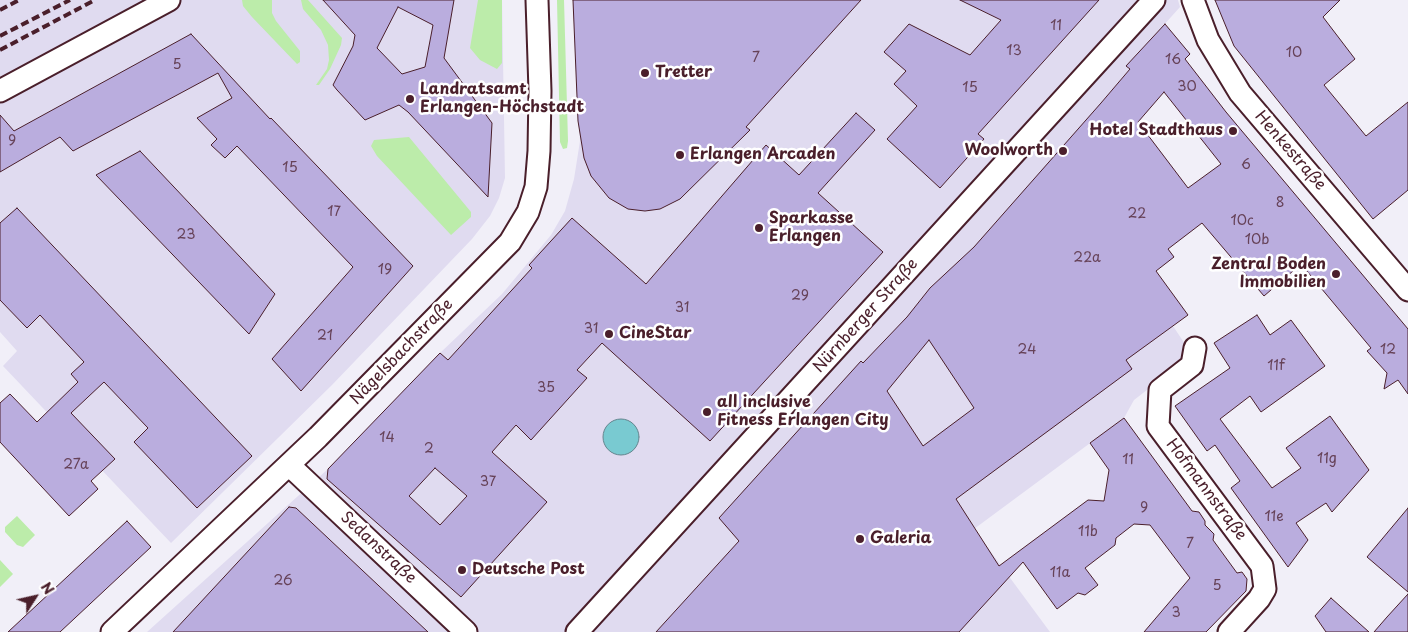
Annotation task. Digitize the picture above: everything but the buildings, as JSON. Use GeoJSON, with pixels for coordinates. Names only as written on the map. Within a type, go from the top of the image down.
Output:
{"type":"FeatureCollection","features":[{"type":"Feature","properties":{"kind":"street"},"geometry":{"type":"LineString","coordinates":[[0,91],[169,0]]}},
{"type":"Feature","properties":{"kind":"street","name":"Nägelsbachstraße"},"geometry":{"type":"LineString","coordinates":[[112,632],[289,465],[502,250],[519,228],[536,187],[539,150],[537,0]]}},
{"type":"Feature","properties":{"kind":"street","name":"Henkestraße"},"geometry":{"type":"LineString","coordinates":[[1193,0],[1208,40],[1240,93],[1408,290]]}},
{"type":"Feature","properties":{"kind":"street","name":"Nürnberger Straße"},"geometry":{"type":"LineString","coordinates":[[576,632],[1150,4]]}},
{"type":"Feature","properties":{"kind":"street","name":"Hofmannstraße"},"geometry":{"type":"LineString","coordinates":[[1195,348],[1192,365],[1160,390],[1158,426],[1262,566],[1265,589],[1259,599],[1229,632]]}},
{"type":"Feature","properties":{"kind":"street","name":"Sedanstraße"},"geometry":{"type":"LineString","coordinates":[[289,465],[466,632]]}},
{"type":"Feature","properties":{"kind":"shaded area"},"geometry":{"type":"Polygon","coordinates":[[[0,0],[502,0],[505,178],[499,198],[490,216],[472,239],[332,385],[171,543],[3,366],[17,351],[0,332],[0,0]]]}},
{"type":"Feature","properties":{"kind":"shaded area"},"geometry":{"type":"Polygon","coordinates":[[[573,0],[1178,0],[1180,7],[1127,66],[1130,69],[1101,103],[1173,326],[1187,347],[1187,359],[1134,400],[1124,418],[974,529],[1050,632],[147,632],[328,469],[440,353],[502,294],[551,235],[565,211],[574,179],[580,141],[573,0]]]}},
{"type":"Feature","properties":{"kind":"green space"},"geometry":{"type":"Polygon","coordinates":[[[242,0],[272,0],[272,13],[276,21],[300,51],[300,62],[297,64],[252,17],[243,6],[242,0]]]}},
{"type":"Feature","properties":{"kind":"green space"},"geometry":{"type":"Polygon","coordinates":[[[301,0],[308,0],[342,38],[341,45],[330,69],[319,85],[316,85],[327,69],[329,60],[328,45],[321,30],[303,9],[301,0]]]}},
{"type":"Feature","properties":{"kind":"green space"},"geometry":{"type":"Polygon","coordinates":[[[478,0],[502,0],[502,63],[497,69],[480,60],[470,48],[478,0]]]}},
{"type":"Feature","properties":{"kind":"green space"},"geometry":{"type":"Polygon","coordinates":[[[557,0],[564,0],[568,141],[567,148],[563,149],[560,142],[557,0]]]}},
{"type":"Feature","properties":{"kind":"green space"},"geometry":{"type":"Polygon","coordinates":[[[409,137],[471,212],[471,217],[451,235],[377,156],[371,146],[374,140],[409,137]]]}},
{"type":"Feature","properties":{"kind":"green space"},"geometry":{"type":"Polygon","coordinates":[[[17,516],[35,535],[23,547],[17,545],[5,532],[5,527],[17,516]]]}},
{"type":"Feature","properties":{"kind":"green space"},"geometry":{"type":"Polygon","coordinates":[[[0,560],[13,574],[0,587],[0,560]]]}},
{"type":"Feature","properties":{"kind":"water"},"geometry":{"type":"Polygon","coordinates":[[[621,419],[628,420],[634,424],[638,430],[638,444],[634,450],[628,454],[621,455],[614,454],[608,450],[604,444],[603,437],[604,430],[608,424],[614,420],[621,419]]]}},
{"type":"Feature","properties":{"kind":"railway"},"geometry":{"type":"LineString","coordinates":[[0,10],[19,0]]}},
{"type":"Feature","properties":{"kind":"railway"},"geometry":{"type":"LineString","coordinates":[[0,36],[70,0]]}},
{"type":"Feature","properties":{"kind":"railway"},"geometry":{"type":"LineString","coordinates":[[0,50],[95,0]]}},
{"type":"Feature","properties":{"kind":"place","name":"Tretter"},"geometry":{"type":"Point","coordinates":[645,73]}},
{"type":"Feature","properties":{"kind":"place","name":"Landratsamt Erlangen-Höchstadt"},"geometry":{"type":"Point","coordinates":[410,99]}},
{"type":"Feature","properties":{"kind":"place","name":"Hotel Stadthaus"},"geometry":{"type":"Point","coordinates":[1233,131]}},
{"type":"Feature","properties":{"kind":"place","name":"Woolworth"},"geometry":{"type":"Point","coordinates":[1063,151]}},
{"type":"Feature","properties":{"kind":"place","name":"Erlangen Arcaden"},"geometry":{"type":"Point","coordinates":[680,155]}},
{"type":"Feature","properties":{"kind":"place","name":"Sparkasse Erlangen"},"geometry":{"type":"Point","coordinates":[759,228]}},
{"type":"Feature","properties":{"kind":"place","name":"Zentral Boden Immobilien"},"geometry":{"type":"Point","coordinates":[1336,274]}},
{"type":"Feature","properties":{"kind":"place","name":"CineStar"},"geometry":{"type":"Point","coordinates":[609,334]}},
{"type":"Feature","properties":{"kind":"place","name":"all inclusive Fitness Erlangen City"},"geometry":{"type":"Point","coordinates":[707,412]}},
{"type":"Feature","properties":{"kind":"place","name":"Galeria"},"geometry":{"type":"Point","coordinates":[860,539]}},
{"type":"Feature","properties":{"kind":"place","name":"Deutsche Post"},"geometry":{"type":"Point","coordinates":[462,570]}}]}
